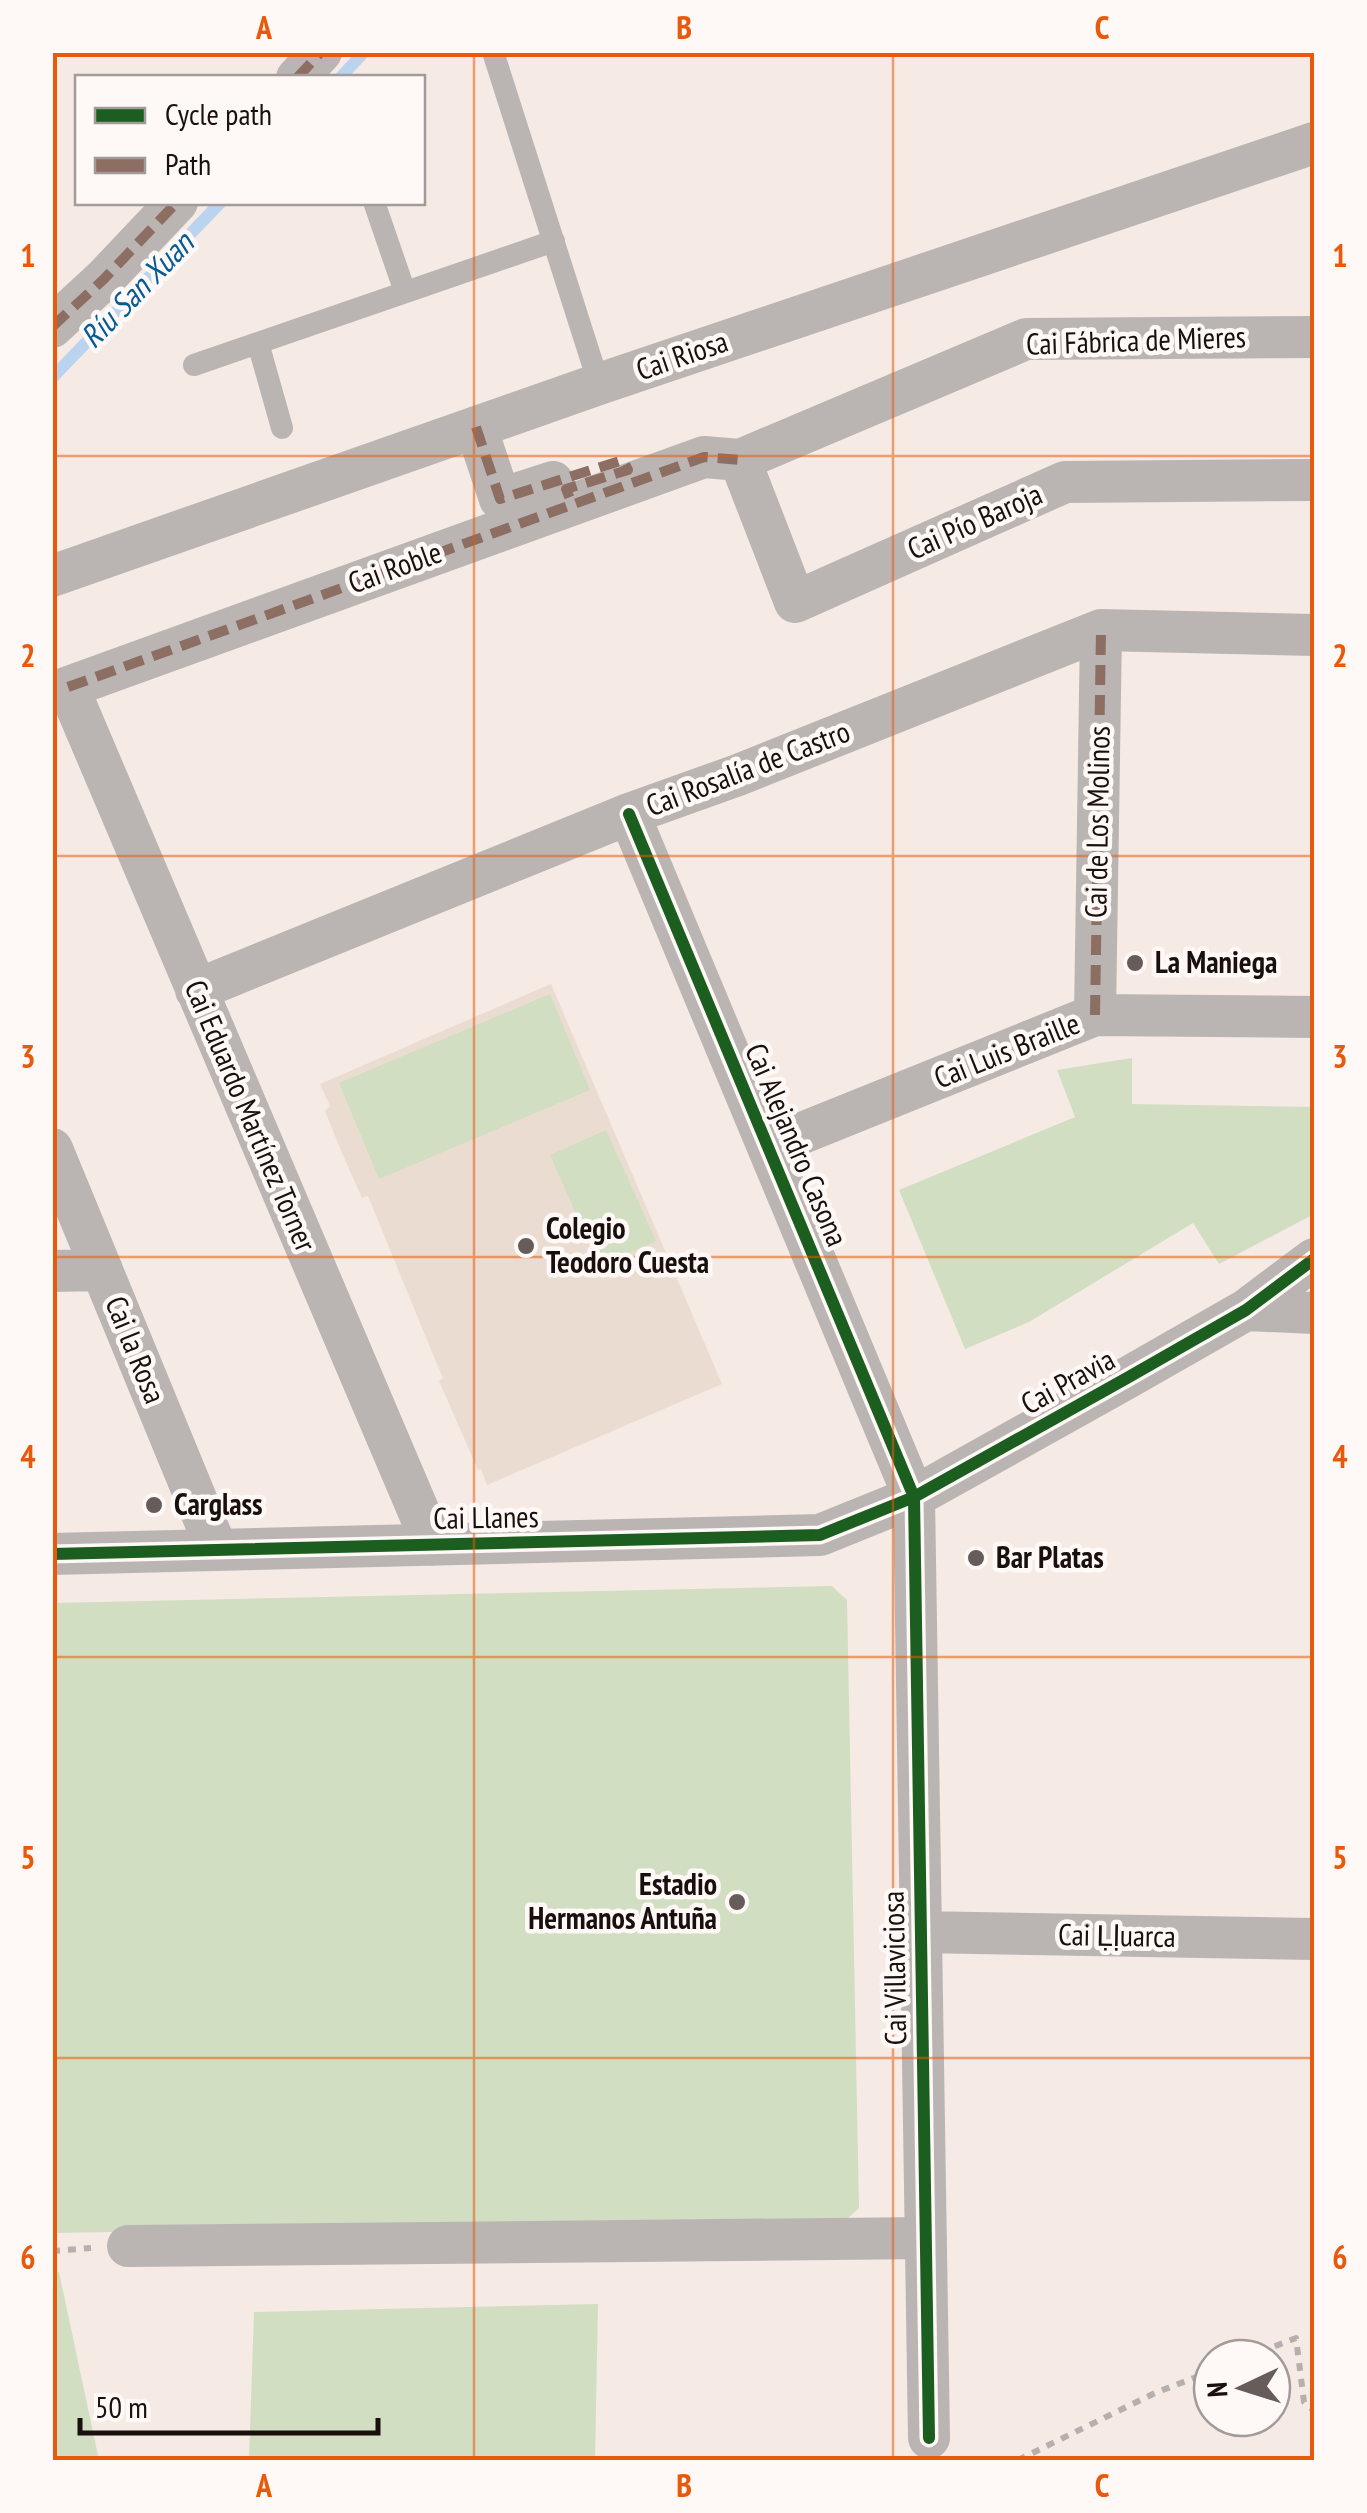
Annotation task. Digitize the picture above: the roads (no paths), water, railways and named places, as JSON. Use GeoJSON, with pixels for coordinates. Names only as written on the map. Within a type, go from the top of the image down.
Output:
{"type":"FeatureCollection","features":[{"type":"Feature","properties":{"kind":"street"},"geometry":{"type":"LineString","coordinates":[[299,75],[321,52]]}},
{"type":"Feature","properties":{"kind":"street","name":"Cai Riosa"},"geometry":{"type":"LineString","coordinates":[[52,576],[599,384],[1314,143]]}},
{"type":"Feature","properties":{"kind":"street"},"geometry":{"type":"LineString","coordinates":[[52,326],[104,280],[174,205]]}},
{"type":"Feature","properties":{"kind":"street","name":"Cai Fábrica de Mieres"},"geometry":{"type":"LineString","coordinates":[[740,460],[1026,339],[1314,337]]}},
{"type":"Feature","properties":{"kind":"street"},"geometry":{"type":"LineString","coordinates":[[476,427],[500,499],[622,460],[628,470],[566,489],[572,504]]}},
{"type":"Feature","properties":{"kind":"street","name":"Cai Roble"},"geometry":{"type":"LineString","coordinates":[[60,690],[704,457],[740,460]]}},
{"type":"Feature","properties":{"kind":"street","name":"Cai Pío Baroja"},"geometry":{"type":"LineString","coordinates":[[740,460],[796,602],[1065,482],[1314,480]]}},
{"type":"Feature","properties":{"kind":"street","name":"Cai Rosalía de Castro"},"geometry":{"type":"LineString","coordinates":[[196,990],[630,814],[747,772],[1102,630],[1314,635]]}},
{"type":"Feature","properties":{"kind":"street","name":"Cai de Los Molinos"},"geometry":{"type":"LineString","coordinates":[[1095,1015],[1102,630]]}},
{"type":"Feature","properties":{"kind":"street","name":"Cai Eduardo Martínez Torner"},"geometry":{"type":"LineString","coordinates":[[60,690],[196,990],[433,1545]]}},
{"type":"Feature","properties":{"kind":"street","name":"Cai Alejandro Casona"},"geometry":{"type":"LineString","coordinates":[[630,814],[914,1496]]}},
{"type":"Feature","properties":{"kind":"street","name":"Cai Luis Braille"},"geometry":{"type":"LineString","coordinates":[[770,1146],[1095,1015],[1314,1017]]}},
{"type":"Feature","properties":{"kind":"street","name":"Cai la Rosa"},"geometry":{"type":"LineString","coordinates":[[52,1149],[217,1550]]}},
{"type":"Feature","properties":{"kind":"street","name":"Cai Pravia"},"geometry":{"type":"LineString","coordinates":[[1246,1310],[1314,1259]]}},
{"type":"Feature","properties":{"kind":"street"},"geometry":{"type":"LineString","coordinates":[[52,1271],[102,1270]]}},
{"type":"Feature","properties":{"kind":"street","name":"Cai Pravia"},"geometry":{"type":"LineString","coordinates":[[914,1496],[1246,1310],[1314,1283]]}},
{"type":"Feature","properties":{"kind":"street"},"geometry":{"type":"LineString","coordinates":[[1246,1310],[1314,1312]]}},
{"type":"Feature","properties":{"kind":"street","name":"Cai Llanes"},"geometry":{"type":"LineString","coordinates":[[52,1554],[820,1535],[914,1496]]}},
{"type":"Feature","properties":{"kind":"street","name":"Cai Villaviciosa"},"geometry":{"type":"LineString","coordinates":[[914,1496],[929,2438]]}},
{"type":"Feature","properties":{"kind":"street","name":"Cai Ḷḷuarca"},"geometry":{"type":"LineString","coordinates":[[919,1932],[1314,1939]]}},
{"type":"Feature","properties":{"kind":"street"},"geometry":{"type":"LineString","coordinates":[[128,2246],[926,2238]]}},
{"type":"Feature","properties":{"kind":"lane"},"geometry":{"type":"LineString","coordinates":[[493,52],[599,384]]}},
{"type":"Feature","properties":{"kind":"lane"},"geometry":{"type":"LineString","coordinates":[[375,205],[405,292]]}},
{"type":"Feature","properties":{"kind":"lane"},"geometry":{"type":"LineString","coordinates":[[194,365],[554,241]]}},
{"type":"Feature","properties":{"kind":"lane"},"geometry":{"type":"LineString","coordinates":[[258,343],[282,428]]}},
{"type":"Feature","properties":{"kind":"waterway","name":"Ríu San Xuan"},"geometry":{"type":"LineString","coordinates":[[343,75],[364,52]]}},
{"type":"Feature","properties":{"kind":"waterway","name":"Ríu San Xuan"},"geometry":{"type":"LineString","coordinates":[[52,378],[218,205]]}},
{"type":"Feature","properties":{"kind":"place","name":"La Maniega"},"geometry":{"type":"Point","coordinates":[1135,963]}},
{"type":"Feature","properties":{"kind":"place","name":"Colegio Teodoro Cuesta"},"geometry":{"type":"Point","coordinates":[526,1246]}},
{"type":"Feature","properties":{"kind":"place","name":"Carglass"},"geometry":{"type":"Point","coordinates":[154,1505]}},
{"type":"Feature","properties":{"kind":"place","name":"Bar Platas"},"geometry":{"type":"Point","coordinates":[976,1558]}},
{"type":"Feature","properties":{"kind":"place","name":"Estadio Hermanos Antuña"},"geometry":{"type":"Point","coordinates":[737,1902]}}]}
